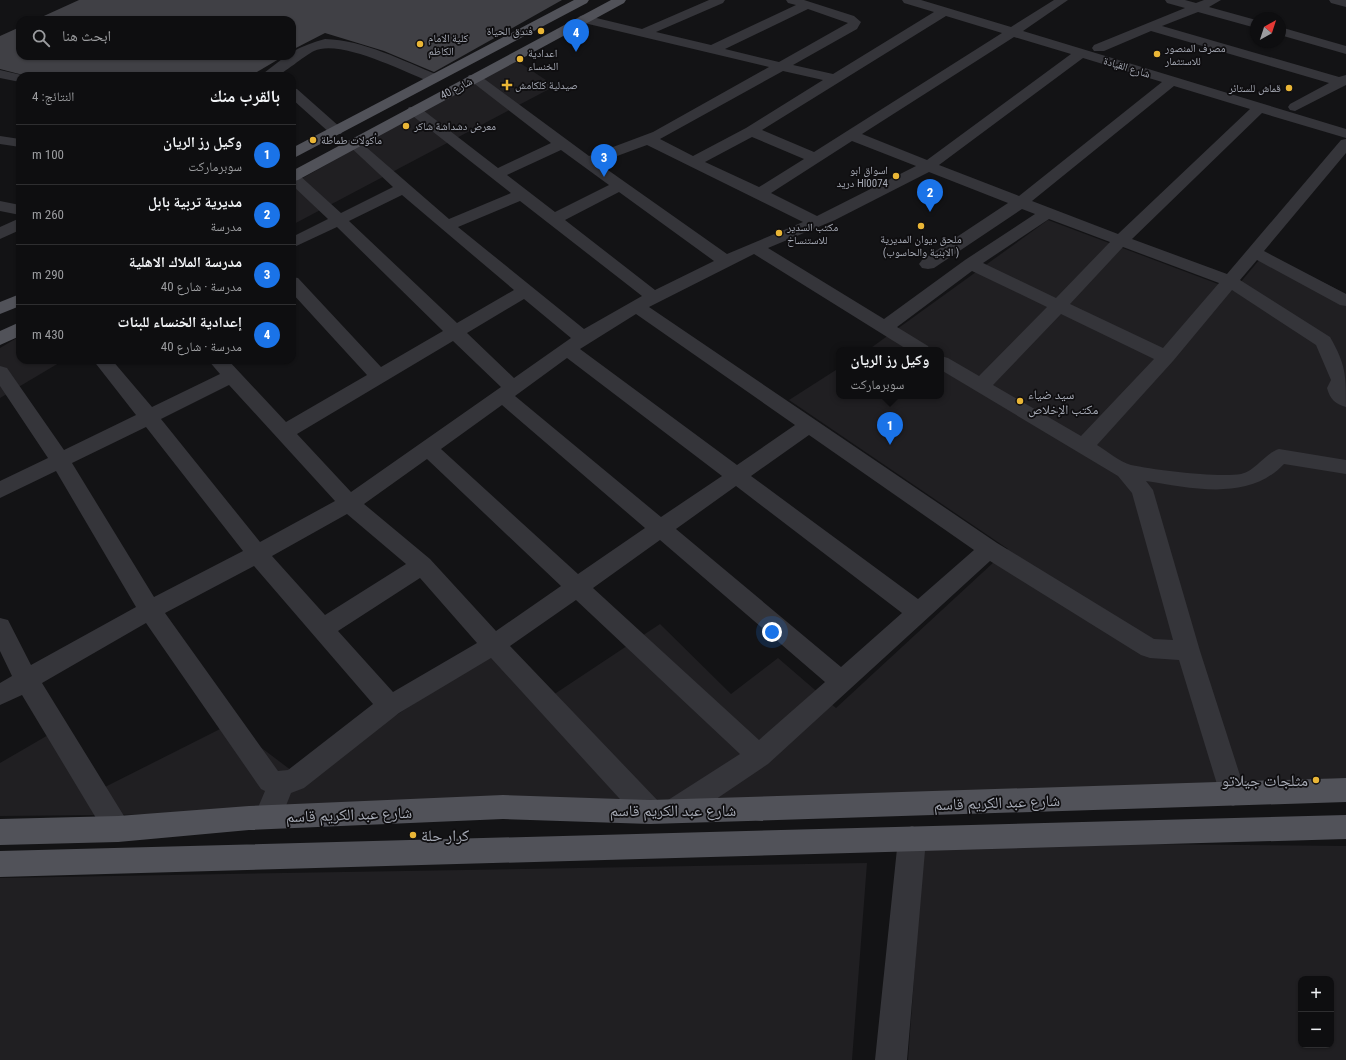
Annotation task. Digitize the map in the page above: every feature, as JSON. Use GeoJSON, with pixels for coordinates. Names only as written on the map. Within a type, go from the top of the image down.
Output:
{"type":"FeatureCollection","features":[{"type":"Feature","properties":{"kind":"main road","name":"شارع 40"},"geometry":{"type":"LineString","coordinates":[[296,152],[433,78],[583,0]]}},
{"type":"Feature","properties":{"kind":"main road","name":"شارع 40"},"geometry":{"type":"LineString","coordinates":[[296,172],[331,155],[620,0]]}},
{"type":"Feature","properties":{"kind":"main road"},"geometry":{"type":"LineString","coordinates":[[311,144],[309,147],[312,152],[331,155]]}},
{"type":"Feature","properties":{"kind":"main road"},"geometry":{"type":"LineString","coordinates":[[0,309],[16,301]]}},
{"type":"Feature","properties":{"kind":"main road"},"geometry":{"type":"LineString","coordinates":[[0,339],[16,330]]}},
{"type":"Feature","properties":{"kind":"main road","name":"شارع عبد الكريم قاسم"},"geometry":{"type":"LineString","coordinates":[[0,832],[118,828],[268,817],[503,807],[663,812],[1346,790]]}},
{"type":"Feature","properties":{"kind":"main road"},"geometry":{"type":"LineString","coordinates":[[0,864],[1346,827]]}},
{"type":"Feature","properties":{"kind":"street"},"geometry":{"type":"LineString","coordinates":[[643,33],[719,0]]}},
{"type":"Feature","properties":{"kind":"street"},"geometry":{"type":"LineString","coordinates":[[587,162],[658,135],[852,26],[855,22],[792,0]]}},
{"type":"Feature","properties":{"kind":"street","name":"شارع القيادة"},"geometry":{"type":"LineString","coordinates":[[908,0],[944,6],[1019,29],[1099,48],[1346,123]]}},
{"type":"Feature","properties":{"kind":"street"},"geometry":{"type":"LineString","coordinates":[[759,194],[1019,29],[1062,0]]}},
{"type":"Feature","properties":{"kind":"street"},"geometry":{"type":"LineString","coordinates":[[1171,0],[1250,22]]}},
{"type":"Feature","properties":{"kind":"street"},"geometry":{"type":"LineString","coordinates":[[1099,48],[1198,8],[1212,0],[1252,12]]}},
{"type":"Feature","properties":{"kind":"street"},"geometry":{"type":"LineString","coordinates":[[1335,0],[1346,3]]}},
{"type":"Feature","properties":{"kind":"street"},"geometry":{"type":"LineString","coordinates":[[712,50],[807,5]]}},
{"type":"Feature","properties":{"kind":"street"},"geometry":{"type":"LineString","coordinates":[[694,162],[751,131],[835,79],[944,6]]}},
{"type":"Feature","properties":{"kind":"street"},"geometry":{"type":"LineString","coordinates":[[584,19],[835,79]]}},
{"type":"Feature","properties":{"kind":"street"},"geometry":{"type":"LineString","coordinates":[[1286,22],[1346,38]]}},
{"type":"Feature","properties":{"kind":"street"},"geometry":{"type":"LineString","coordinates":[[1150,27],[1343,81]]}},
{"type":"Feature","properties":{"kind":"street","name":"شارع القيادة"},"geometry":{"type":"LineString","coordinates":[[1019,29],[1081,53],[1346,134]]}},
{"type":"Feature","properties":{"kind":"street"},"geometry":{"type":"LineString","coordinates":[[1286,33],[1346,50]]}},
{"type":"Feature","properties":{"kind":"street"},"geometry":{"type":"LineString","coordinates":[[296,58],[309,49],[326,43],[343,45],[433,78]]}},
{"type":"Feature","properties":{"kind":"street"},"geometry":{"type":"LineString","coordinates":[[0,695],[150,610],[349,503],[575,344],[636,306],[755,246],[817,222],[928,166],[1081,53]]}},
{"type":"Feature","properties":{"kind":"street"},"geometry":{"type":"LineString","coordinates":[[274,72],[292,60]]}},
{"type":"Feature","properties":{"kind":"street"},"geometry":{"type":"LineString","coordinates":[[0,74],[16,77]]}},
{"type":"Feature","properties":{"kind":"street"},"geometry":{"type":"LineString","coordinates":[[474,78],[562,144],[725,261]]}},
{"type":"Feature","properties":{"kind":"street"},"geometry":{"type":"LineString","coordinates":[[928,264],[1021,202],[1172,81]]}},
{"type":"Feature","properties":{"kind":"street"},"geometry":{"type":"LineString","coordinates":[[1294,107],[1343,81]]}},
{"type":"Feature","properties":{"kind":"street"},"geometry":{"type":"LineString","coordinates":[[296,96],[336,131]]}},
{"type":"Feature","properties":{"kind":"street"},"geometry":{"type":"LineString","coordinates":[[981,386],[1120,241],[1259,108]]}},
{"type":"Feature","properties":{"kind":"street"},"geometry":{"type":"LineString","coordinates":[[414,110],[654,297]]}},
{"type":"Feature","properties":{"kind":"street"},"geometry":{"type":"LineString","coordinates":[[751,131],[815,158]]}},
{"type":"Feature","properties":{"kind":"street"},"geometry":{"type":"LineString","coordinates":[[851,135],[1047,213],[1230,281],[1323,342],[1329,350],[1344,380],[1337,388],[1339,396],[1346,401]]}},
{"type":"Feature","properties":{"kind":"street"},"geometry":{"type":"LineString","coordinates":[[647,139],[817,222]]}},
{"type":"Feature","properties":{"kind":"street"},"geometry":{"type":"LineString","coordinates":[[0,140],[16,142]]}},
{"type":"Feature","properties":{"kind":"street"},"geometry":{"type":"LineString","coordinates":[[353,143],[447,226],[526,291],[575,344],[736,476],[918,612]]}},
{"type":"Feature","properties":{"kind":"street"},"geometry":{"type":"LineString","coordinates":[[1084,446],[1166,357],[1346,143]]}},
{"type":"Feature","properties":{"kind":"street"},"geometry":{"type":"LineString","coordinates":[[497,174],[562,144]]}},
{"type":"Feature","properties":{"kind":"street"},"geometry":{"type":"LineString","coordinates":[[296,175],[339,220],[455,332],[507,391],[660,528],[842,681]]}},
{"type":"Feature","properties":{"kind":"street"},"geometry":{"type":"LineString","coordinates":[[554,219],[620,186]]}},
{"type":"Feature","properties":{"kind":"street"},"geometry":{"type":"LineString","coordinates":[[296,241],[403,188]]}},
{"type":"Feature","properties":{"kind":"street"},"geometry":{"type":"LineString","coordinates":[[447,226],[522,194]]}},
{"type":"Feature","properties":{"kind":"street"},"geometry":{"type":"LineString","coordinates":[[0,206],[16,209]]}},
{"type":"Feature","properties":{"kind":"street"},"geometry":{"type":"LineString","coordinates":[[883,328],[971,264],[1047,213]]}},
{"type":"Feature","properties":{"kind":"street"},"geometry":{"type":"LineString","coordinates":[[0,234],[16,225]]}},
{"type":"Feature","properties":{"kind":"street"},"geometry":{"type":"LineString","coordinates":[[755,246],[883,328],[916,347]]}},
{"type":"Feature","properties":{"kind":"street"},"geometry":{"type":"LineString","coordinates":[[1254,252],[1346,301]]}},
{"type":"Feature","properties":{"kind":"street"},"geometry":{"type":"LineString","coordinates":[[971,264],[1166,357]]}},
{"type":"Feature","properties":{"kind":"street"},"geometry":{"type":"LineString","coordinates":[[296,286],[378,377]]}},
{"type":"Feature","properties":{"kind":"street"},"geometry":{"type":"LineString","coordinates":[[284,432],[526,291]]}},
{"type":"Feature","properties":{"kind":"street"},"geometry":{"type":"LineString","coordinates":[[636,306],[990,549],[1150,648],[1188,650]]}},
{"type":"Feature","properties":{"kind":"street"},"geometry":{"type":"LineString","coordinates":[[105,364],[149,417],[256,554],[390,706]]}},
{"type":"Feature","properties":{"kind":"street"},"geometry":{"type":"LineString","coordinates":[[944,364],[1125,470],[1142,490],[1188,650],[1233,794]]}},
{"type":"Feature","properties":{"kind":"street"},"geometry":{"type":"LineString","coordinates":[[0,490],[149,417],[225,368],[349,503],[422,565],[494,645],[663,812],[759,756],[990,549]]}},
{"type":"Feature","properties":{"kind":"street"},"geometry":{"type":"LineString","coordinates":[[0,372],[60,460],[150,610],[270,781],[282,783],[295,780],[390,706],[494,645],[810,425]]}},
{"type":"Feature","properties":{"kind":"street"},"geometry":{"type":"LineString","coordinates":[[428,448],[759,756]]}},
{"type":"Feature","properties":{"kind":"street"},"geometry":{"type":"LineString","coordinates":[[1125,470],[1215,481],[1242,480],[1266,469],[1279,456],[1346,467]]}},
{"type":"Feature","properties":{"kind":"street"},"geometry":{"type":"LineString","coordinates":[[322,629],[422,565]]}},
{"type":"Feature","properties":{"kind":"street"},"geometry":{"type":"LineString","coordinates":[[0,627],[26,679],[118,828]]}},
{"type":"Feature","properties":{"kind":"street"},"geometry":{"type":"LineString","coordinates":[[268,817],[282,783]]}},
{"type":"Feature","properties":{"kind":"street"},"geometry":{"type":"LineString","coordinates":[[891,1060],[912,839]]}},
{"type":"Feature","properties":{"kind":"shaded area"},"geometry":{"type":"Polygon","coordinates":[[[514,59],[555,86],[296,223],[296,182],[514,59]]]}},
{"type":"Feature","properties":{"kind":"shaded area"},"geometry":{"type":"Polygon","coordinates":[[[1048,220],[1234,290],[1265,253],[1346,294],[1346,778],[726,809],[0,816],[0,763],[62,727],[99,790],[230,724],[300,777],[491,654],[553,695],[660,624],[731,694],[778,658],[836,708],[1008,549],[789,400],[836,370],[836,399],[944,399],[944,347],[872,347],[1048,220]]]}},
{"type":"Feature","properties":{"kind":"shaded area"},"geometry":{"type":"Polygon","coordinates":[[[16,338],[16,364],[57,364],[0,398],[0,348],[16,338]]]}},
{"type":"Feature","properties":{"kind":"shaded area"},"geometry":{"type":"Polygon","coordinates":[[[924,842],[1346,846],[1346,1060],[908,1060],[924,842]]]}},
{"type":"Feature","properties":{"kind":"shaded area"},"geometry":{"type":"Polygon","coordinates":[[[867,863],[852,1060],[0,1060],[0,878],[867,863]]]}},
{"type":"Feature","properties":{"kind":"building","name":"كلية الامام الكاظم"},"geometry":{"type":"Polygon","coordinates":[[[79,0],[562,0],[434,72],[384,51],[325,33],[296,48],[296,16],[44,16],[79,0]]]}},
{"type":"Feature","properties":{"kind":"building"},"geometry":{"type":"Polygon","coordinates":[[[16,29],[16,60],[277,60],[257,72],[16,73],[0,69],[0,36],[16,29]]]}},
{"type":"Feature","properties":{"kind":"place","name":"فندق الحياة"},"geometry":{"type":"Point","coordinates":[541,31]}},
{"type":"Feature","properties":{"kind":"place","name":"كلية الامام الكاظم"},"geometry":{"type":"Point","coordinates":[420,44]}},
{"type":"Feature","properties":{"kind":"place","name":"إعدادية الخنساء للبنات"},"geometry":{"type":"Point","coordinates":[576,52]}},
{"type":"Feature","properties":{"kind":"place","name":"مصرف المنصور للاستثمار"},"geometry":{"type":"Point","coordinates":[1157,54]}},
{"type":"Feature","properties":{"kind":"place","name":"اعدادية الخنساء"},"geometry":{"type":"Point","coordinates":[520,59]}},
{"type":"Feature","properties":{"kind":"place","name":"صيدلية كلكامش"},"geometry":{"type":"Point","coordinates":[507,85]}},
{"type":"Feature","properties":{"kind":"place","name":"قماش للستائر"},"geometry":{"type":"Point","coordinates":[1289,88]}},
{"type":"Feature","properties":{"kind":"place","name":"معرض دشداشة شاكر"},"geometry":{"type":"Point","coordinates":[406,126]}},
{"type":"Feature","properties":{"kind":"place","name":"مأكولات طماطة"},"geometry":{"type":"Point","coordinates":[313,140]}},
{"type":"Feature","properties":{"kind":"place","name":"اسواق ابو دريد Hl0074"},"geometry":{"type":"Point","coordinates":[896,176]}},
{"type":"Feature","properties":{"kind":"place","name":"مدرسة الملاك الاهلية"},"geometry":{"type":"Point","coordinates":[604,177]}},
{"type":"Feature","properties":{"kind":"place","name":"مديرية تربية بابل"},"geometry":{"type":"Point","coordinates":[930,212]}},
{"type":"Feature","properties":{"kind":"place","name":"ملحق ديوان المديرية (الابنية والحاسوب )"},"geometry":{"type":"Point","coordinates":[921,226]}},
{"type":"Feature","properties":{"kind":"place","name":"مكتب السدير للاستنساخ"},"geometry":{"type":"Point","coordinates":[779,233]}},
{"type":"Feature","properties":{"kind":"place","name":"سيد ضياء مكتب الإخلاص"},"geometry":{"type":"Point","coordinates":[1020,401]}},
{"type":"Feature","properties":{"kind":"place","name":"وكيل رز الريان"},"geometry":{"type":"Point","coordinates":[890,445]}},
{"type":"Feature","properties":{"kind":"place","name":"مثلجات جيلاتو"},"geometry":{"type":"Point","coordinates":[1316,780]}},
{"type":"Feature","properties":{"kind":"place","name":"كرار حلة"},"geometry":{"type":"Point","coordinates":[413,835]}}]}
